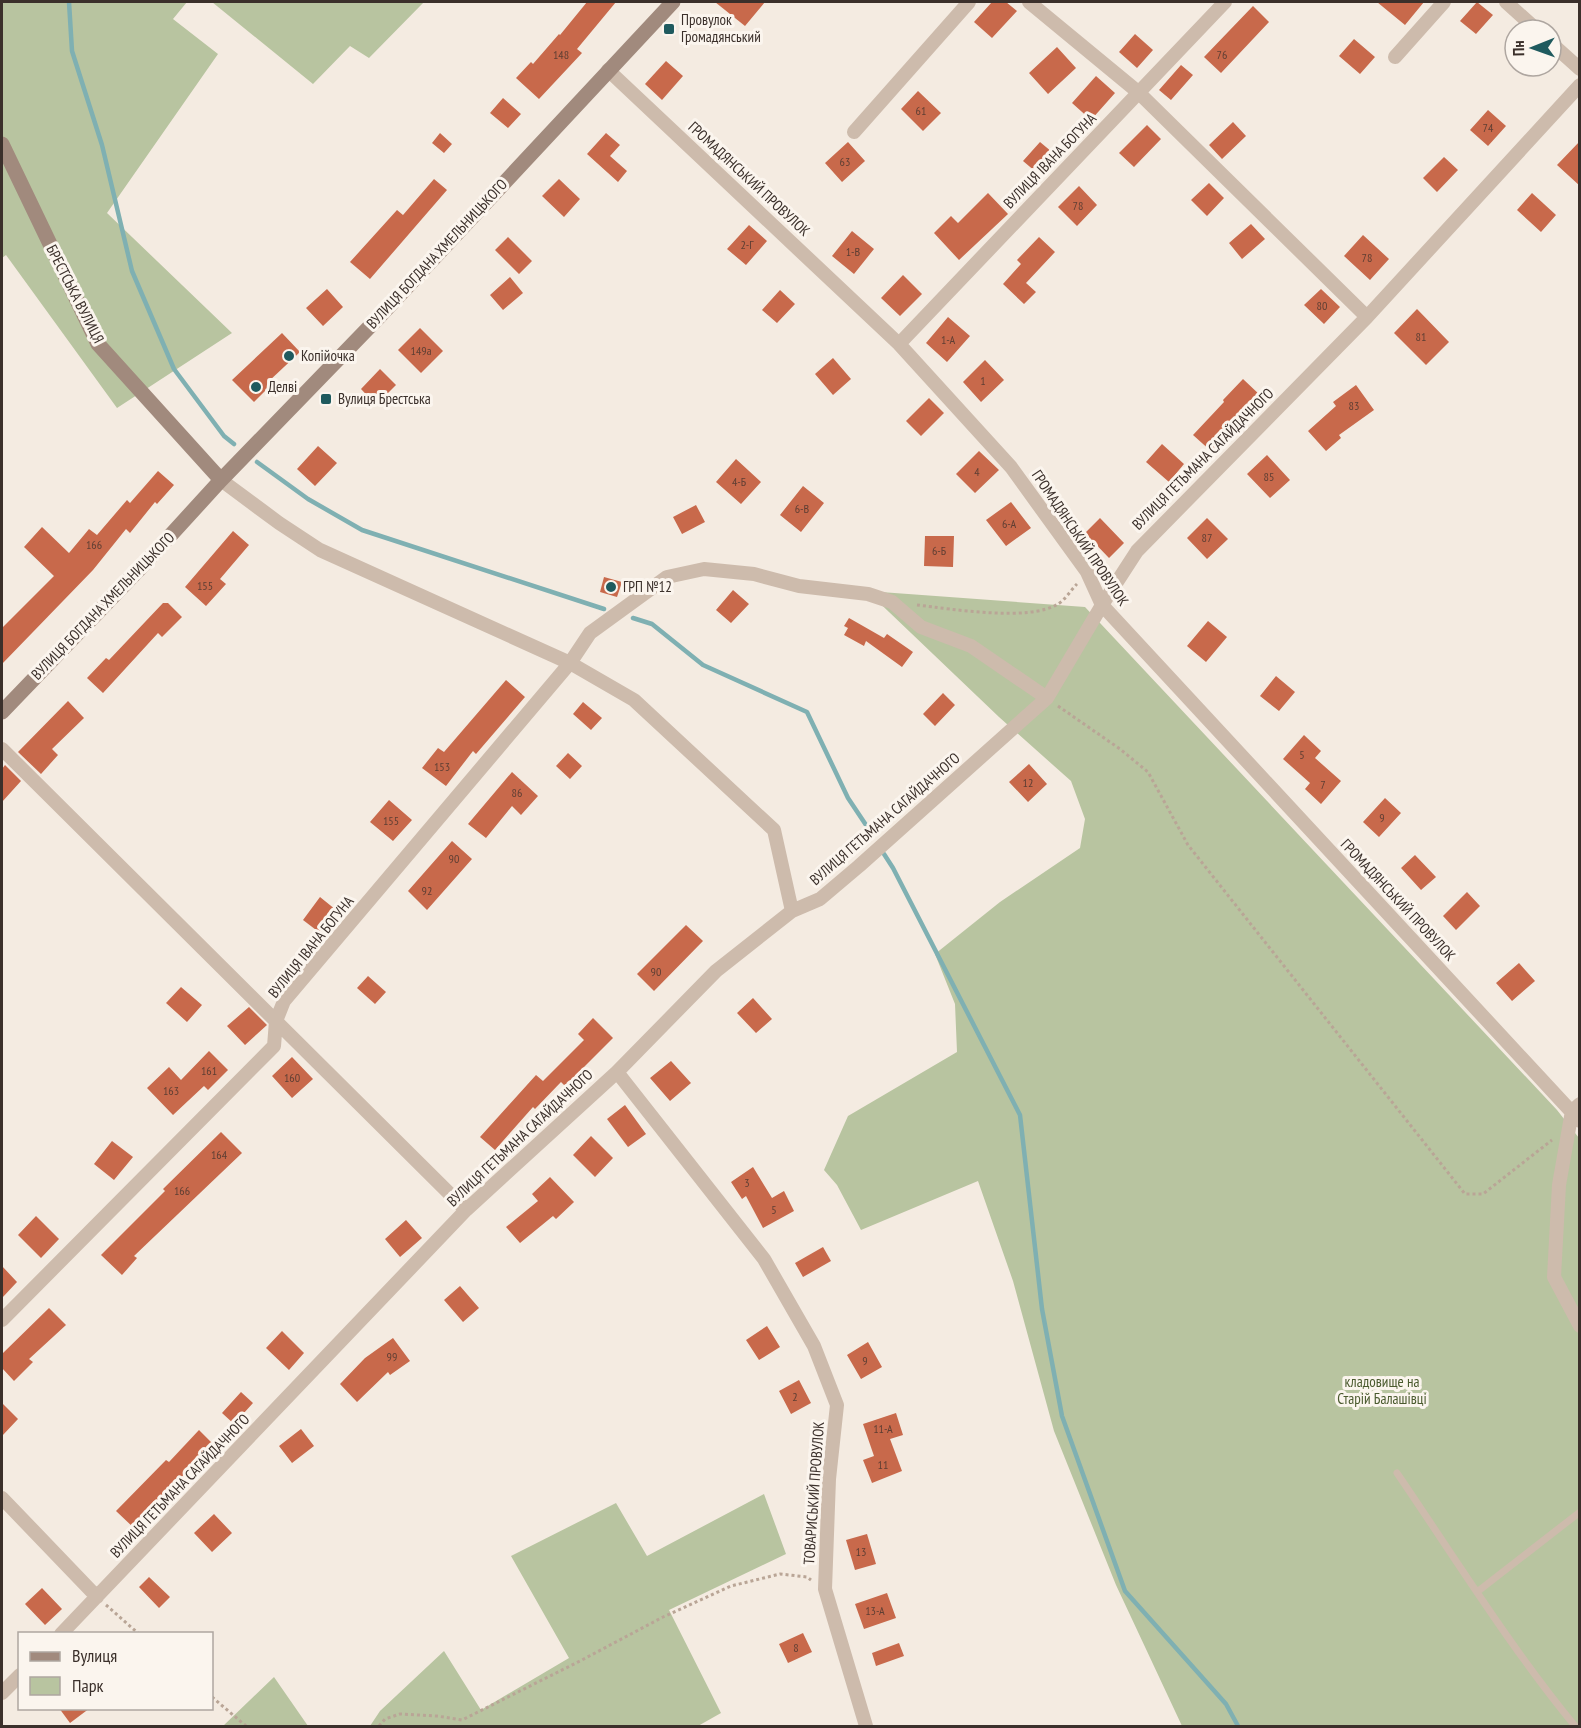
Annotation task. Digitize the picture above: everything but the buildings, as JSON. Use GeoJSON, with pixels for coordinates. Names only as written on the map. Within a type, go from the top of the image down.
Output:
{"type":"FeatureCollection","features":[{"type":"Feature","properties":{"kind":"street","name":"ВУЛИЦЯ БОГДАНА ХМЕЛЬНИЦЬКОГО"},"geometry":{"type":"LineString","coordinates":[[2,712],[378,317],[673,2]]}},
{"type":"Feature","properties":{"kind":"street"},"geometry":{"type":"LineString","coordinates":[[854,132],[969,2]]}},
{"type":"Feature","properties":{"kind":"street"},"geometry":{"type":"LineString","coordinates":[[1029,2],[1138,92],[1367,317]]}},
{"type":"Feature","properties":{"kind":"street","name":"ВУЛИЦЯ ІВАНА БОГУНА"},"geometry":{"type":"LineString","coordinates":[[899,344],[1225,2]]}},
{"type":"Feature","properties":{"kind":"street"},"geometry":{"type":"LineString","coordinates":[[1395,57],[1444,2]]}},
{"type":"Feature","properties":{"kind":"street"},"geometry":{"type":"LineString","coordinates":[[1506,2],[1524,18]]}},
{"type":"Feature","properties":{"kind":"street"},"geometry":{"type":"LineString","coordinates":[[1563,54],[1580,69]]}},
{"type":"Feature","properties":{"kind":"street","name":"ГРОМАДЯНСЬКИЙ ПРОВУЛОК"},"geometry":{"type":"LineString","coordinates":[[608,70],[899,344],[1011,467],[1087,572],[1102,605],[1577,1112]]}},
{"type":"Feature","properties":{"kind":"street","name":"ВУЛИЦЯ ГЕТЬМАНА САГАЙДАЧНОГО"},"geometry":{"type":"LineString","coordinates":[[63,1632],[466,1210],[617,1072],[716,970],[792,911],[820,899],[1047,698],[1137,551],[1367,317],[1580,85]]}},
{"type":"Feature","properties":{"kind":"street","name":"БРЕСТСЬКА ВУЛИЦЯ"},"geometry":{"type":"LineString","coordinates":[[2,144],[98,344],[221,480]]}},
{"type":"Feature","properties":{"kind":"street"},"geometry":{"type":"LineString","coordinates":[[221,480],[320,550],[570,663],[634,700],[774,830],[792,911]]}},
{"type":"Feature","properties":{"kind":"street"},"geometry":{"type":"LineString","coordinates":[[570,663],[591,633],[667,578],[704,569],[754,574],[799,586],[868,594],[892,602],[921,627],[971,646],[1047,698]]}},
{"type":"Feature","properties":{"kind":"street","name":"ВУЛИЦЯ ІВАНА БОГУНА"},"geometry":{"type":"LineString","coordinates":[[2,1320],[274,1046],[276,1021],[284,1001],[570,663]]}},
{"type":"Feature","properties":{"kind":"street"},"geometry":{"type":"LineString","coordinates":[[2,749],[466,1210]]}},
{"type":"Feature","properties":{"kind":"street","name":"ТОВАРИСЬКИЙ ПРОВУЛОК"},"geometry":{"type":"LineString","coordinates":[[617,1072],[764,1258],[814,1346],[837,1405],[829,1479],[825,1589],[866,1726]]}},
{"type":"Feature","properties":{"kind":"street"},"geometry":{"type":"LineString","coordinates":[[1577,1112],[1559,1185],[1554,1277],[1580,1326]]}},
{"type":"Feature","properties":{"kind":"street"},"geometry":{"type":"LineString","coordinates":[[2,1498],[97,1597]]}},
{"type":"Feature","properties":{"kind":"street"},"geometry":{"type":"LineString","coordinates":[[2,1693],[18,1677]]}},
{"type":"Feature","properties":{"kind":"lane"},"geometry":{"type":"LineString","coordinates":[[1397,1473],[1557,1706],[1575,1726]]}},
{"type":"Feature","properties":{"kind":"lane"},"geometry":{"type":"LineString","coordinates":[[1478,1592],[1580,1512]]}},
{"type":"Feature","properties":{"kind":"path"},"geometry":{"type":"LineString","coordinates":[[892,602],[986,613],[1042,611],[1059,603],[1087,572]]}},
{"type":"Feature","properties":{"kind":"path"},"geometry":{"type":"LineString","coordinates":[[1047,698],[1120,748],[1148,772],[1188,845],[1465,1194],[1483,1194],[1554,1139]]}},
{"type":"Feature","properties":{"kind":"path"},"geometry":{"type":"LineString","coordinates":[[379,1726],[384,1719],[400,1714],[462,1720],[663,1617],[731,1587],[780,1574],[807,1577],[825,1589]]}},
{"type":"Feature","properties":{"kind":"path"},"geometry":{"type":"LineString","coordinates":[[97,1597],[137,1632]]}},
{"type":"Feature","properties":{"kind":"path"},"geometry":{"type":"LineString","coordinates":[[213,1698],[246,1726]]}},
{"type":"Feature","properties":{"kind":"green space"},"geometry":{"type":"Polygon","coordinates":[[[2,2],[187,2],[173,19],[218,54],[107,213],[232,333],[117,408],[6,255],[2,258],[2,2]]]}},
{"type":"Feature","properties":{"kind":"green space"},"geometry":{"type":"Polygon","coordinates":[[[212,2],[424,2],[369,58],[350,46],[313,84],[212,2]]]}},
{"type":"Feature","properties":{"kind":"green space","name":"кладовище на Старій Балашівці"},"geometry":{"type":"Polygon","coordinates":[[[867,591],[1085,607],[1557,1110],[1579,1138],[1579,1726],[1182,1726],[1116,1585],[1054,1431],[1013,1281],[978,1181],[861,1230],[837,1185],[824,1170],[848,1116],[957,1052],[955,1004],[935,954],[1000,902],[1080,848],[1085,819],[1071,781],[999,717],[867,591]]]}},
{"type":"Feature","properties":{"kind":"green space"},"geometry":{"type":"Polygon","coordinates":[[[764,1494],[786,1554],[669,1610],[721,1713],[698,1726],[370,1726],[380,1711],[444,1651],[481,1710],[569,1658],[511,1556],[616,1503],[647,1556],[764,1494]]]}},
{"type":"Feature","properties":{"kind":"green space"},"geometry":{"type":"Polygon","coordinates":[[[274,1677],[308,1726],[223,1726],[274,1677]]]}},
{"type":"Feature","properties":{"kind":"waterway"},"geometry":{"type":"LineString","coordinates":[[69,2],[72,51],[102,145],[132,271],[174,369],[224,436],[234,444]]}},
{"type":"Feature","properties":{"kind":"waterway"},"geometry":{"type":"LineString","coordinates":[[257,462],[308,499],[362,530],[604,609]]}},
{"type":"Feature","properties":{"kind":"waterway"},"geometry":{"type":"LineString","coordinates":[[633,618],[652,624],[703,665],[807,712],[848,798],[870,831]]}},
{"type":"Feature","properties":{"kind":"waterway"},"geometry":{"type":"LineString","coordinates":[[884,854],[1020,1115],[1042,1309],[1062,1416],[1125,1591],[1226,1704],[1238,1726]]}},
{"type":"Feature","properties":{"kind":"place","name":"Провулок Громадянський"},"geometry":{"type":"Point","coordinates":[669,29]}},
{"type":"Feature","properties":{"kind":"place","name":"Копійочка"},"geometry":{"type":"Point","coordinates":[289,356]}},
{"type":"Feature","properties":{"kind":"place","name":"Делві"},"geometry":{"type":"Point","coordinates":[256,387]}},
{"type":"Feature","properties":{"kind":"place","name":"Вулиця Брестська"},"geometry":{"type":"Point","coordinates":[326,399]}},
{"type":"Feature","properties":{"kind":"place","name":"ГРП №12"},"geometry":{"type":"Point","coordinates":[611,587]}}]}
